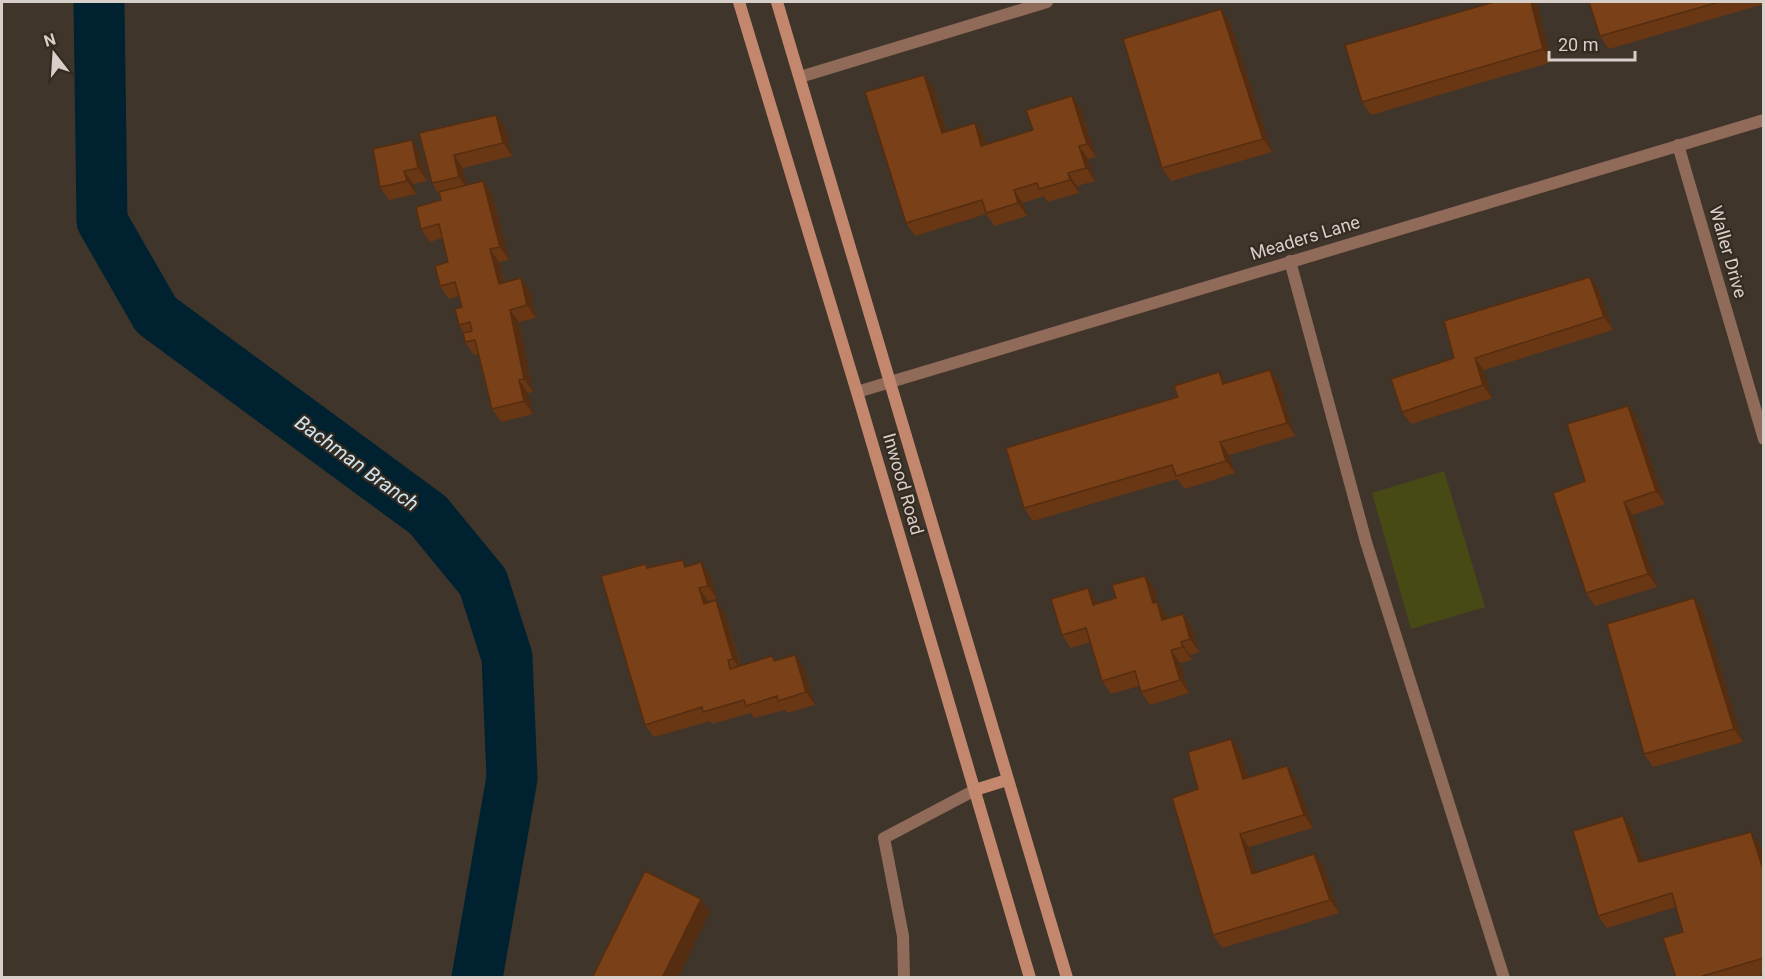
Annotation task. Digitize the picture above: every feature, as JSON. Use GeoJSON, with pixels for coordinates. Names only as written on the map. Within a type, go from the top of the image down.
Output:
{"type":"FeatureCollection","features":[{"type":"Feature","properties":{"kind":"main road","name":"Inwood Road"},"geometry":{"type":"LineString","coordinates":[[739,2],[1030,978]]}},
{"type":"Feature","properties":{"kind":"main road","name":"Inwood Road"},"geometry":{"type":"LineString","coordinates":[[777,2],[1067,978]]}},
{"type":"Feature","properties":{"kind":"main road"},"geometry":{"type":"LineString","coordinates":[[975,790],[1007,780]]}},
{"type":"Feature","properties":{"kind":"street"},"geometry":{"type":"LineString","coordinates":[[800,77],[1047,2]]}},
{"type":"Feature","properties":{"kind":"street","name":"Meaders Lane"},"geometry":{"type":"LineString","coordinates":[[857,392],[1764,120]]}},
{"type":"Feature","properties":{"kind":"street","name":"Waller Drive"},"geometry":{"type":"LineString","coordinates":[[1678,145],[1764,439]]}},
{"type":"Feature","properties":{"kind":"street"},"geometry":{"type":"LineString","coordinates":[[1290,261],[1366,542],[1504,978]]}},
{"type":"Feature","properties":{"kind":"street"},"geometry":{"type":"LineString","coordinates":[[904,978],[903,936],[884,838],[975,790]]}},
{"type":"Feature","properties":{"kind":"shaded area"},"geometry":{"type":"Polygon","coordinates":[[[1444,471],[1485,607],[1411,629],[1372,493],[1444,471]]]}},
{"type":"Feature","properties":{"kind":"building"},"geometry":{"type":"Polygon","coordinates":[[[1494,2],[1531,2],[1543,49],[1362,102],[1345,45],[1494,2]]]}},
{"type":"Feature","properties":{"kind":"building"},"geometry":{"type":"Polygon","coordinates":[[[1589,2],[1719,2],[1600,36],[1589,2]]]}},
{"type":"Feature","properties":{"kind":"building"},"geometry":{"type":"Polygon","coordinates":[[[1221,9],[1263,139],[1162,168],[1123,39],[1221,9]]]}},
{"type":"Feature","properties":{"kind":"building"},"geometry":{"type":"Polygon","coordinates":[[[924,75],[942,133],[975,123],[981,146],[1033,130],[1026,110],[1072,96],[1087,144],[1079,146],[1086,168],[1068,173],[1070,180],[1039,189],[1037,183],[1014,190],[1018,203],[986,213],[982,200],[906,223],[865,92],[924,75]]]}},
{"type":"Feature","properties":{"kind":"building"},"geometry":{"type":"Polygon","coordinates":[[[496,115],[503,143],[454,155],[459,177],[432,183],[419,133],[496,115]]]}},
{"type":"Feature","properties":{"kind":"building"},"geometry":{"type":"Polygon","coordinates":[[[412,140],[418,168],[404,171],[407,181],[380,187],[373,149],[412,140]]]}},
{"type":"Feature","properties":{"kind":"building"},"geometry":{"type":"Polygon","coordinates":[[[483,181],[500,247],[490,249],[499,284],[521,278],[527,305],[510,310],[524,379],[519,380],[524,401],[492,409],[475,340],[465,342],[463,333],[472,331],[470,322],[459,325],[455,309],[462,307],[455,282],[440,286],[435,266],[448,262],[439,224],[421,229],[416,207],[441,200],[439,192],[483,181]]]}},
{"type":"Feature","properties":{"kind":"building"},"geometry":{"type":"Polygon","coordinates":[[[1590,277],[1604,317],[1475,358],[1483,385],[1402,412],[1391,379],[1454,358],[1444,321],[1590,277]]]}},
{"type":"Feature","properties":{"kind":"building"},"geometry":{"type":"Polygon","coordinates":[[[1270,370],[1287,423],[1220,442],[1226,461],[1176,476],[1172,465],[1024,508],[1006,448],[1178,397],[1174,386],[1219,372],[1223,384],[1270,370]]]}},
{"type":"Feature","properties":{"kind":"building"},"geometry":{"type":"Polygon","coordinates":[[[1628,406],[1656,491],[1624,502],[1648,574],[1586,593],[1553,493],[1585,481],[1567,424],[1628,406]]]}},
{"type":"Feature","properties":{"kind":"building"},"geometry":{"type":"Polygon","coordinates":[[[683,560],[685,567],[701,562],[708,586],[699,588],[704,604],[716,600],[733,659],[728,660],[730,669],[772,656],[774,661],[795,655],[806,692],[778,701],[777,696],[746,706],[744,700],[703,712],[702,707],[645,725],[601,576],[646,564],[647,568],[683,560]]]}},
{"type":"Feature","properties":{"kind":"building"},"geometry":{"type":"Polygon","coordinates":[[[1145,576],[1153,603],[1157,602],[1162,620],[1183,614],[1190,639],[1181,642],[1183,647],[1171,650],[1180,680],[1141,692],[1135,671],[1102,681],[1086,628],[1062,635],[1051,599],[1088,588],[1093,605],[1116,598],[1112,585],[1145,576]]]}},
{"type":"Feature","properties":{"kind":"building"},"geometry":{"type":"Polygon","coordinates":[[[1694,598],[1734,729],[1644,754],[1607,624],[1694,598]]]}},
{"type":"Feature","properties":{"kind":"building"},"geometry":{"type":"Polygon","coordinates":[[[1231,739],[1243,779],[1287,766],[1304,815],[1240,834],[1252,874],[1314,854],[1330,900],[1213,935],[1172,798],[1198,789],[1188,752],[1231,739]]]}},
{"type":"Feature","properties":{"kind":"building"},"geometry":{"type":"Polygon","coordinates":[[[1623,816],[1639,862],[1751,832],[1764,872],[1764,958],[1696,978],[1676,978],[1663,938],[1683,932],[1672,893],[1598,916],[1573,831],[1623,816]]]}},
{"type":"Feature","properties":{"kind":"building"},"geometry":{"type":"Polygon","coordinates":[[[645,871],[701,899],[662,978],[592,978],[645,871]]]}},
{"type":"Feature","properties":{"kind":"waterway","name":"Bachman Branch"},"geometry":{"type":"LineString","coordinates":[[99,2],[102,221],[156,315],[428,515],[483,582],[507,657],[512,778],[477,978]]}}]}
